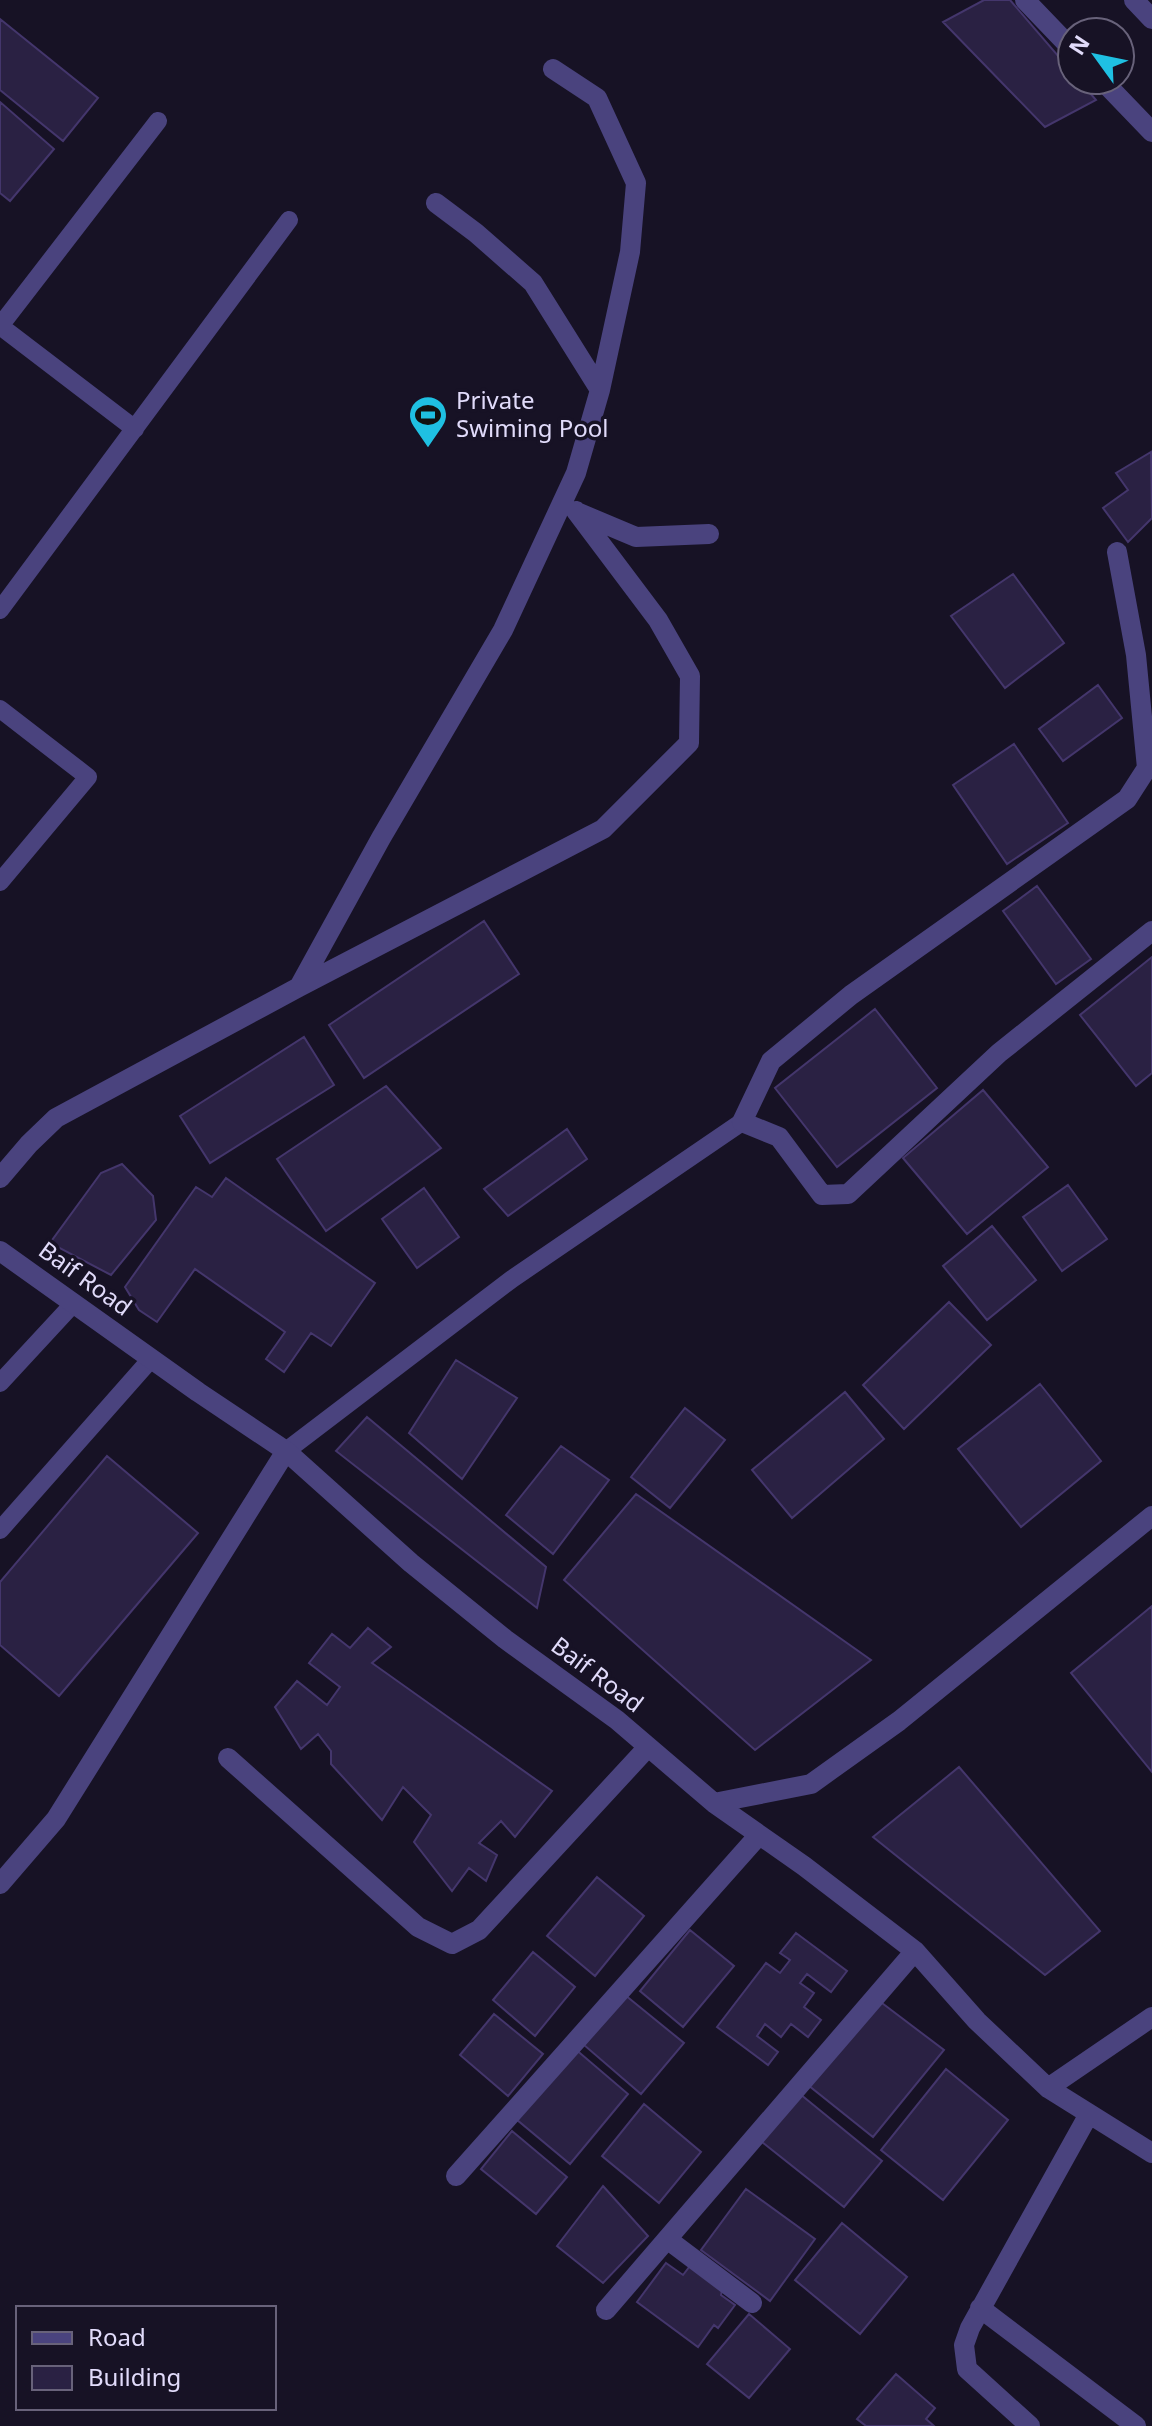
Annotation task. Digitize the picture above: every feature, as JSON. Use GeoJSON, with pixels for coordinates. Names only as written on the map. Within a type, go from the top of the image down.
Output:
{"type":"FeatureCollection","features":[{"type":"Feature","properties":{"kind":"street"},"geometry":{"type":"LineString","coordinates":[[1025,0],[1056,32]]}},
{"type":"Feature","properties":{"kind":"street"},"geometry":{"type":"LineString","coordinates":[[1134,0],[1152,19]]}},
{"type":"Feature","properties":{"kind":"street"},"geometry":{"type":"LineString","coordinates":[[299,987],[381,838],[503,630],[576,473],[600,390],[630,252],[636,183],[597,98],[553,69]]}},
{"type":"Feature","properties":{"kind":"street"},"geometry":{"type":"LineString","coordinates":[[1117,96],[1152,132]]}},
{"type":"Feature","properties":{"kind":"street"},"geometry":{"type":"LineString","coordinates":[[436,203],[533,283],[600,390]]}},
{"type":"Feature","properties":{"kind":"street"},"geometry":{"type":"LineString","coordinates":[[0,1178],[56,1118],[603,829],[689,743],[690,676],[658,620],[576,511],[636,537],[709,534]]}},
{"type":"Feature","properties":{"kind":"street"},"geometry":{"type":"LineString","coordinates":[[1117,552],[1136,655],[1150,767],[1127,799],[851,995],[771,1061],[742,1122],[779,1137],[822,1195],[848,1194],[999,1053],[1152,931]]}},
{"type":"Feature","properties":{"kind":"street","name":"Baif Road"},"geometry":{"type":"LineString","coordinates":[[0,1251],[286,1451],[411,1563],[505,1639],[617,1720],[714,1803],[915,1951],[977,2021],[1048,2088],[1152,2153]]}},
{"type":"Feature","properties":{"kind":"street"},"geometry":{"type":"LineString","coordinates":[[0,1884],[56,1819],[286,1451]]}},
{"type":"Feature","properties":{"kind":"street"},"geometry":{"type":"LineString","coordinates":[[714,1803],[811,1784],[899,1721],[1152,1516]]}},
{"type":"Feature","properties":{"kind":"street"},"geometry":{"type":"LineString","coordinates":[[228,1758],[418,1927],[452,1944],[479,1930],[648,1747]]}},
{"type":"Feature","properties":{"kind":"street"},"geometry":{"type":"LineString","coordinates":[[456,2176],[759,1835]]}},
{"type":"Feature","properties":{"kind":"street"},"geometry":{"type":"LineString","coordinates":[[606,2310],[915,1951]]}},
{"type":"Feature","properties":{"kind":"street"},"geometry":{"type":"LineString","coordinates":[[1048,2088],[1152,2017]]}},
{"type":"Feature","properties":{"kind":"street"},"geometry":{"type":"LineString","coordinates":[[1030,2426],[967,2369],[964,2345],[980,2308],[1089,2114]]}},
{"type":"Feature","properties":{"kind":"street"},"geometry":{"type":"LineString","coordinates":[[667,2239],[752,2303]]}},
{"type":"Feature","properties":{"kind":"street"},"geometry":{"type":"LineString","coordinates":[[980,2308],[1136,2426]]}},
{"type":"Feature","properties":{"kind":"lane"},"geometry":{"type":"LineString","coordinates":[[135,429],[0,326],[158,121]]}},
{"type":"Feature","properties":{"kind":"lane"},"geometry":{"type":"LineString","coordinates":[[0,610],[289,220]]}},
{"type":"Feature","properties":{"kind":"lane"},"geometry":{"type":"LineString","coordinates":[[0,709],[88,777],[0,882]]}},
{"type":"Feature","properties":{"kind":"lane"},"geometry":{"type":"LineString","coordinates":[[286,1451],[512,1279],[742,1122]]}},
{"type":"Feature","properties":{"kind":"lane"},"geometry":{"type":"LineString","coordinates":[[0,1383],[74,1303]]}},
{"type":"Feature","properties":{"kind":"lane"},"geometry":{"type":"LineString","coordinates":[[0,1530],[151,1359]]}},
{"type":"Feature","properties":{"kind":"building"},"geometry":{"type":"Polygon","coordinates":[[[984,0],[1010,0],[1056,53],[1056,96],[1093,96],[1096,100],[1045,127],[943,22],[984,0]]]}},
{"type":"Feature","properties":{"kind":"building"},"geometry":{"type":"Polygon","coordinates":[[[0,19],[98,98],[63,141],[0,90],[0,19]]]}},
{"type":"Feature","properties":{"kind":"building"},"geometry":{"type":"Polygon","coordinates":[[[0,102],[54,149],[10,201],[0,193],[0,102]]]}},
{"type":"Feature","properties":{"kind":"building"},"geometry":{"type":"Polygon","coordinates":[[[1151,452],[1152,518],[1128,542],[1103,508],[1128,490],[1116,473],[1151,452]]]}},
{"type":"Feature","properties":{"kind":"building"},"geometry":{"type":"Polygon","coordinates":[[[1013,574],[1064,643],[1005,688],[951,616],[1013,574]]]}},
{"type":"Feature","properties":{"kind":"building"},"geometry":{"type":"Polygon","coordinates":[[[1098,685],[1122,718],[1063,761],[1039,729],[1098,685]]]}},
{"type":"Feature","properties":{"kind":"building"},"geometry":{"type":"Polygon","coordinates":[[[1014,744],[1068,823],[1007,864],[953,785],[1014,744]]]}},
{"type":"Feature","properties":{"kind":"building"},"geometry":{"type":"Polygon","coordinates":[[[1037,886],[1091,959],[1056,984],[1003,911],[1037,886]]]}},
{"type":"Feature","properties":{"kind":"building"},"geometry":{"type":"Polygon","coordinates":[[[484,921],[519,974],[364,1078],[329,1025],[484,921]]]}},
{"type":"Feature","properties":{"kind":"building"},"geometry":{"type":"Polygon","coordinates":[[[1152,957],[1152,1073],[1136,1086],[1080,1015],[1152,957]]]}},
{"type":"Feature","properties":{"kind":"building"},"geometry":{"type":"Polygon","coordinates":[[[875,1009],[937,1088],[837,1167],[775,1088],[875,1009]]]}},
{"type":"Feature","properties":{"kind":"building"},"geometry":{"type":"Polygon","coordinates":[[[304,1037],[334,1085],[210,1163],[180,1116],[304,1037]]]}},
{"type":"Feature","properties":{"kind":"building"},"geometry":{"type":"Polygon","coordinates":[[[386,1086],[441,1148],[326,1231],[277,1159],[386,1086]]]}},
{"type":"Feature","properties":{"kind":"building"},"geometry":{"type":"Polygon","coordinates":[[[983,1090],[1048,1167],[967,1234],[903,1158],[983,1090]]]}},
{"type":"Feature","properties":{"kind":"building"},"geometry":{"type":"Polygon","coordinates":[[[567,1129],[587,1159],[508,1216],[484,1189],[567,1129]]]}},
{"type":"Feature","properties":{"kind":"building"},"geometry":{"type":"Polygon","coordinates":[[[122,1164],[153,1196],[156,1220],[111,1275],[50,1243],[101,1173],[122,1164]]]}},
{"type":"Feature","properties":{"kind":"building"},"geometry":{"type":"Polygon","coordinates":[[[226,1178],[375,1283],[331,1346],[311,1333],[284,1372],[266,1359],[285,1332],[195,1269],[157,1322],[139,1310],[125,1287],[196,1187],[212,1197],[226,1178]]]}},
{"type":"Feature","properties":{"kind":"building"},"geometry":{"type":"Polygon","coordinates":[[[1068,1185],[1107,1239],[1062,1271],[1023,1217],[1068,1185]]]}},
{"type":"Feature","properties":{"kind":"building"},"geometry":{"type":"Polygon","coordinates":[[[424,1188],[459,1237],[417,1268],[382,1219],[424,1188]]]}},
{"type":"Feature","properties":{"kind":"building"},"geometry":{"type":"Polygon","coordinates":[[[992,1226],[1036,1280],[987,1320],[943,1266],[992,1226]]]}},
{"type":"Feature","properties":{"kind":"building"},"geometry":{"type":"Polygon","coordinates":[[[949,1302],[991,1345],[904,1429],[863,1385],[949,1302]]]}},
{"type":"Feature","properties":{"kind":"building"},"geometry":{"type":"Polygon","coordinates":[[[456,1360],[517,1398],[462,1479],[409,1433],[456,1360]]]}},
{"type":"Feature","properties":{"kind":"building"},"geometry":{"type":"Polygon","coordinates":[[[1040,1384],[1101,1461],[1021,1527],[958,1449],[1040,1384]]]}},
{"type":"Feature","properties":{"kind":"building"},"geometry":{"type":"Polygon","coordinates":[[[845,1392],[884,1439],[792,1518],[752,1470],[845,1392]]]}},
{"type":"Feature","properties":{"kind":"building"},"geometry":{"type":"Polygon","coordinates":[[[685,1408],[725,1440],[670,1508],[631,1477],[685,1408]]]}},
{"type":"Feature","properties":{"kind":"building"},"geometry":{"type":"Polygon","coordinates":[[[367,1417],[546,1567],[537,1608],[336,1451],[367,1417]]]}},
{"type":"Feature","properties":{"kind":"building"},"geometry":{"type":"Polygon","coordinates":[[[561,1446],[609,1480],[553,1554],[506,1515],[561,1446]]]}},
{"type":"Feature","properties":{"kind":"building"},"geometry":{"type":"Polygon","coordinates":[[[107,1456],[198,1533],[59,1696],[0,1645],[0,1582],[107,1456]]]}},
{"type":"Feature","properties":{"kind":"building"},"geometry":{"type":"Polygon","coordinates":[[[636,1494],[871,1660],[755,1750],[564,1580],[636,1494]]]}},
{"type":"Feature","properties":{"kind":"building"},"geometry":{"type":"Polygon","coordinates":[[[1152,1606],[1152,1772],[1071,1673],[1152,1606]]]}},
{"type":"Feature","properties":{"kind":"building"},"geometry":{"type":"Polygon","coordinates":[[[368,1628],[391,1647],[372,1663],[552,1791],[515,1837],[501,1821],[479,1843],[497,1855],[486,1881],[469,1868],[452,1891],[414,1842],[431,1815],[403,1787],[382,1820],[331,1764],[331,1751],[318,1734],[301,1749],[275,1707],[297,1681],[327,1705],[340,1687],[309,1663],[332,1634],[350,1648],[368,1628]]]}},
{"type":"Feature","properties":{"kind":"building"},"geometry":{"type":"Polygon","coordinates":[[[959,1767],[1100,1931],[1045,1975],[873,1837],[959,1767]]]}},
{"type":"Feature","properties":{"kind":"building"},"geometry":{"type":"Polygon","coordinates":[[[597,1877],[644,1916],[595,1976],[547,1936],[597,1877]]]}},
{"type":"Feature","properties":{"kind":"building"},"geometry":{"type":"Polygon","coordinates":[[[690,1930],[734,1966],[683,2027],[640,1991],[690,1930]]]}},
{"type":"Feature","properties":{"kind":"building"},"geometry":{"type":"Polygon","coordinates":[[[796,1933],[847,1971],[831,1992],[807,1974],[800,1983],[814,1993],[804,2007],[821,2020],[808,2037],[791,2024],[781,2037],[765,2024],[757,2036],[778,2052],[768,2065],[717,2027],[766,1963],[780,1973],[790,1960],[780,1953],[796,1933]]]}},
{"type":"Feature","properties":{"kind":"building"},"geometry":{"type":"Polygon","coordinates":[[[533,1952],[575,1987],[535,2036],[493,2000],[533,1952]]]}},
{"type":"Feature","properties":{"kind":"building"},"geometry":{"type":"Polygon","coordinates":[[[625,1995],[684,2043],[641,2094],[584,2045],[625,1995]]]}},
{"type":"Feature","properties":{"kind":"building"},"geometry":{"type":"Polygon","coordinates":[[[878,2000],[944,2050],[873,2137],[808,2085],[878,2000]]]}},
{"type":"Feature","properties":{"kind":"building"},"geometry":{"type":"Polygon","coordinates":[[[494,2014],[543,2054],[508,2096],[460,2055],[494,2014]]]}},
{"type":"Feature","properties":{"kind":"building"},"geometry":{"type":"Polygon","coordinates":[[[574,2048],[628,2094],[570,2164],[516,2119],[574,2048]]]}},
{"type":"Feature","properties":{"kind":"building"},"geometry":{"type":"Polygon","coordinates":[[[946,2069],[1008,2120],[943,2200],[881,2150],[946,2069]]]}},
{"type":"Feature","properties":{"kind":"building"},"geometry":{"type":"Polygon","coordinates":[[[800,2094],[882,2161],[844,2207],[762,2142],[800,2094]]]}},
{"type":"Feature","properties":{"kind":"building"},"geometry":{"type":"Polygon","coordinates":[[[644,2104],[701,2152],[659,2203],[602,2156],[644,2104]]]}},
{"type":"Feature","properties":{"kind":"building"},"geometry":{"type":"Polygon","coordinates":[[[512,2131],[567,2177],[536,2214],[481,2169],[512,2131]]]}},
{"type":"Feature","properties":{"kind":"building"},"geometry":{"type":"Polygon","coordinates":[[[603,2186],[648,2236],[603,2283],[557,2246],[603,2186]]]}},
{"type":"Feature","properties":{"kind":"building"},"geometry":{"type":"Polygon","coordinates":[[[746,2189],[815,2239],[770,2301],[701,2250],[746,2189]]]}},
{"type":"Feature","properties":{"kind":"building"},"geometry":{"type":"Polygon","coordinates":[[[842,2223],[907,2277],[860,2334],[795,2280],[842,2223]]]}},
{"type":"Feature","properties":{"kind":"building"},"geometry":{"type":"Polygon","coordinates":[[[666,2263],[683,2275],[690,2266],[722,2290],[721,2295],[735,2305],[718,2328],[714,2325],[698,2347],[637,2302],[666,2263]]]}},
{"type":"Feature","properties":{"kind":"building"},"geometry":{"type":"Polygon","coordinates":[[[749,2314],[790,2349],[749,2398],[707,2364],[749,2314]]]}},
{"type":"Feature","properties":{"kind":"building"},"geometry":{"type":"Polygon","coordinates":[[[896,2374],[935,2408],[926,2419],[934,2426],[866,2426],[857,2419],[896,2374]]]}},
{"type":"Feature","properties":{"kind":"place","name":"Private Swiming Pool"},"geometry":{"type":"Point","coordinates":[428,449]}}]}
